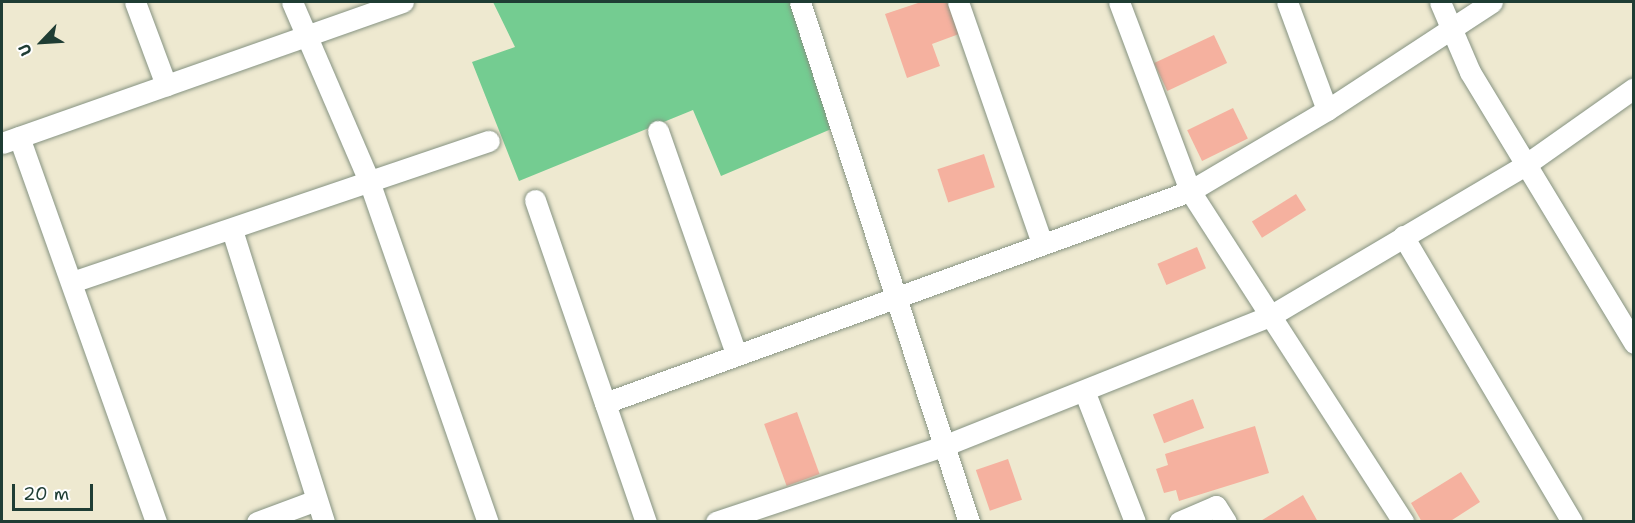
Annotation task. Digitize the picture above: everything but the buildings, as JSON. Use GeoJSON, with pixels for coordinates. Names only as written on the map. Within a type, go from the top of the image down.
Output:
{"type":"FeatureCollection","features":[{"type":"Feature","properties":{"kind":"street"},"geometry":{"type":"LineString","coordinates":[[135,2],[166,85]]}},
{"type":"Feature","properties":{"kind":"street"},"geometry":{"type":"LineString","coordinates":[[292,2],[303,34],[369,181],[488,522]]}},
{"type":"Feature","properties":{"kind":"street"},"geometry":{"type":"LineString","coordinates":[[156,522],[72,282],[10,140],[303,34],[403,2]]}},
{"type":"Feature","properties":{"kind":"street"},"geometry":{"type":"LineString","coordinates":[[800,2],[969,522]]}},
{"type":"Feature","properties":{"kind":"street"},"geometry":{"type":"LineString","coordinates":[[957,2],[1041,241]]}},
{"type":"Feature","properties":{"kind":"street"},"geometry":{"type":"LineString","coordinates":[[1119,2],[1190,191],[1403,522]]}},
{"type":"Feature","properties":{"kind":"street"},"geometry":{"type":"LineString","coordinates":[[1287,2],[1327,110]]}},
{"type":"Feature","properties":{"kind":"street"},"geometry":{"type":"LineString","coordinates":[[1440,2],[1449,30],[1524,165],[1634,343]]}},
{"type":"Feature","properties":{"kind":"street"},"geometry":{"type":"LineString","coordinates":[[604,403],[1041,241],[1190,191],[1327,110],[1492,2]]}},
{"type":"Feature","properties":{"kind":"street"},"geometry":{"type":"LineString","coordinates":[[716,522],[943,446],[1085,393],[1269,316],[1524,165],[1634,88]]}},
{"type":"Feature","properties":{"kind":"street"},"geometry":{"type":"LineString","coordinates":[[658,131],[736,354]]}},
{"type":"Feature","properties":{"kind":"street"},"geometry":{"type":"LineString","coordinates":[[72,282],[232,231],[369,181],[489,141]]}},
{"type":"Feature","properties":{"kind":"street"},"geometry":{"type":"LineString","coordinates":[[535,200],[646,522]]}},
{"type":"Feature","properties":{"kind":"street"},"geometry":{"type":"LineString","coordinates":[[232,231],[324,522]]}},
{"type":"Feature","properties":{"kind":"street"},"geometry":{"type":"LineString","coordinates":[[1403,236],[1572,522]]}},
{"type":"Feature","properties":{"kind":"street"},"geometry":{"type":"LineString","coordinates":[[1085,393],[1135,522]]}},
{"type":"Feature","properties":{"kind":"street"},"geometry":{"type":"LineString","coordinates":[[257,522],[316,500]]}},
{"type":"Feature","properties":{"kind":"street"},"geometry":{"type":"LineString","coordinates":[[1179,522],[1216,506],[1226,522]]}},
{"type":"Feature","properties":{"kind":"green space"},"geometry":{"type":"Polygon","coordinates":[[[493,2],[803,2],[836,127],[721,176],[693,110],[519,181],[472,62],[515,47],[493,2]]]}}]}
